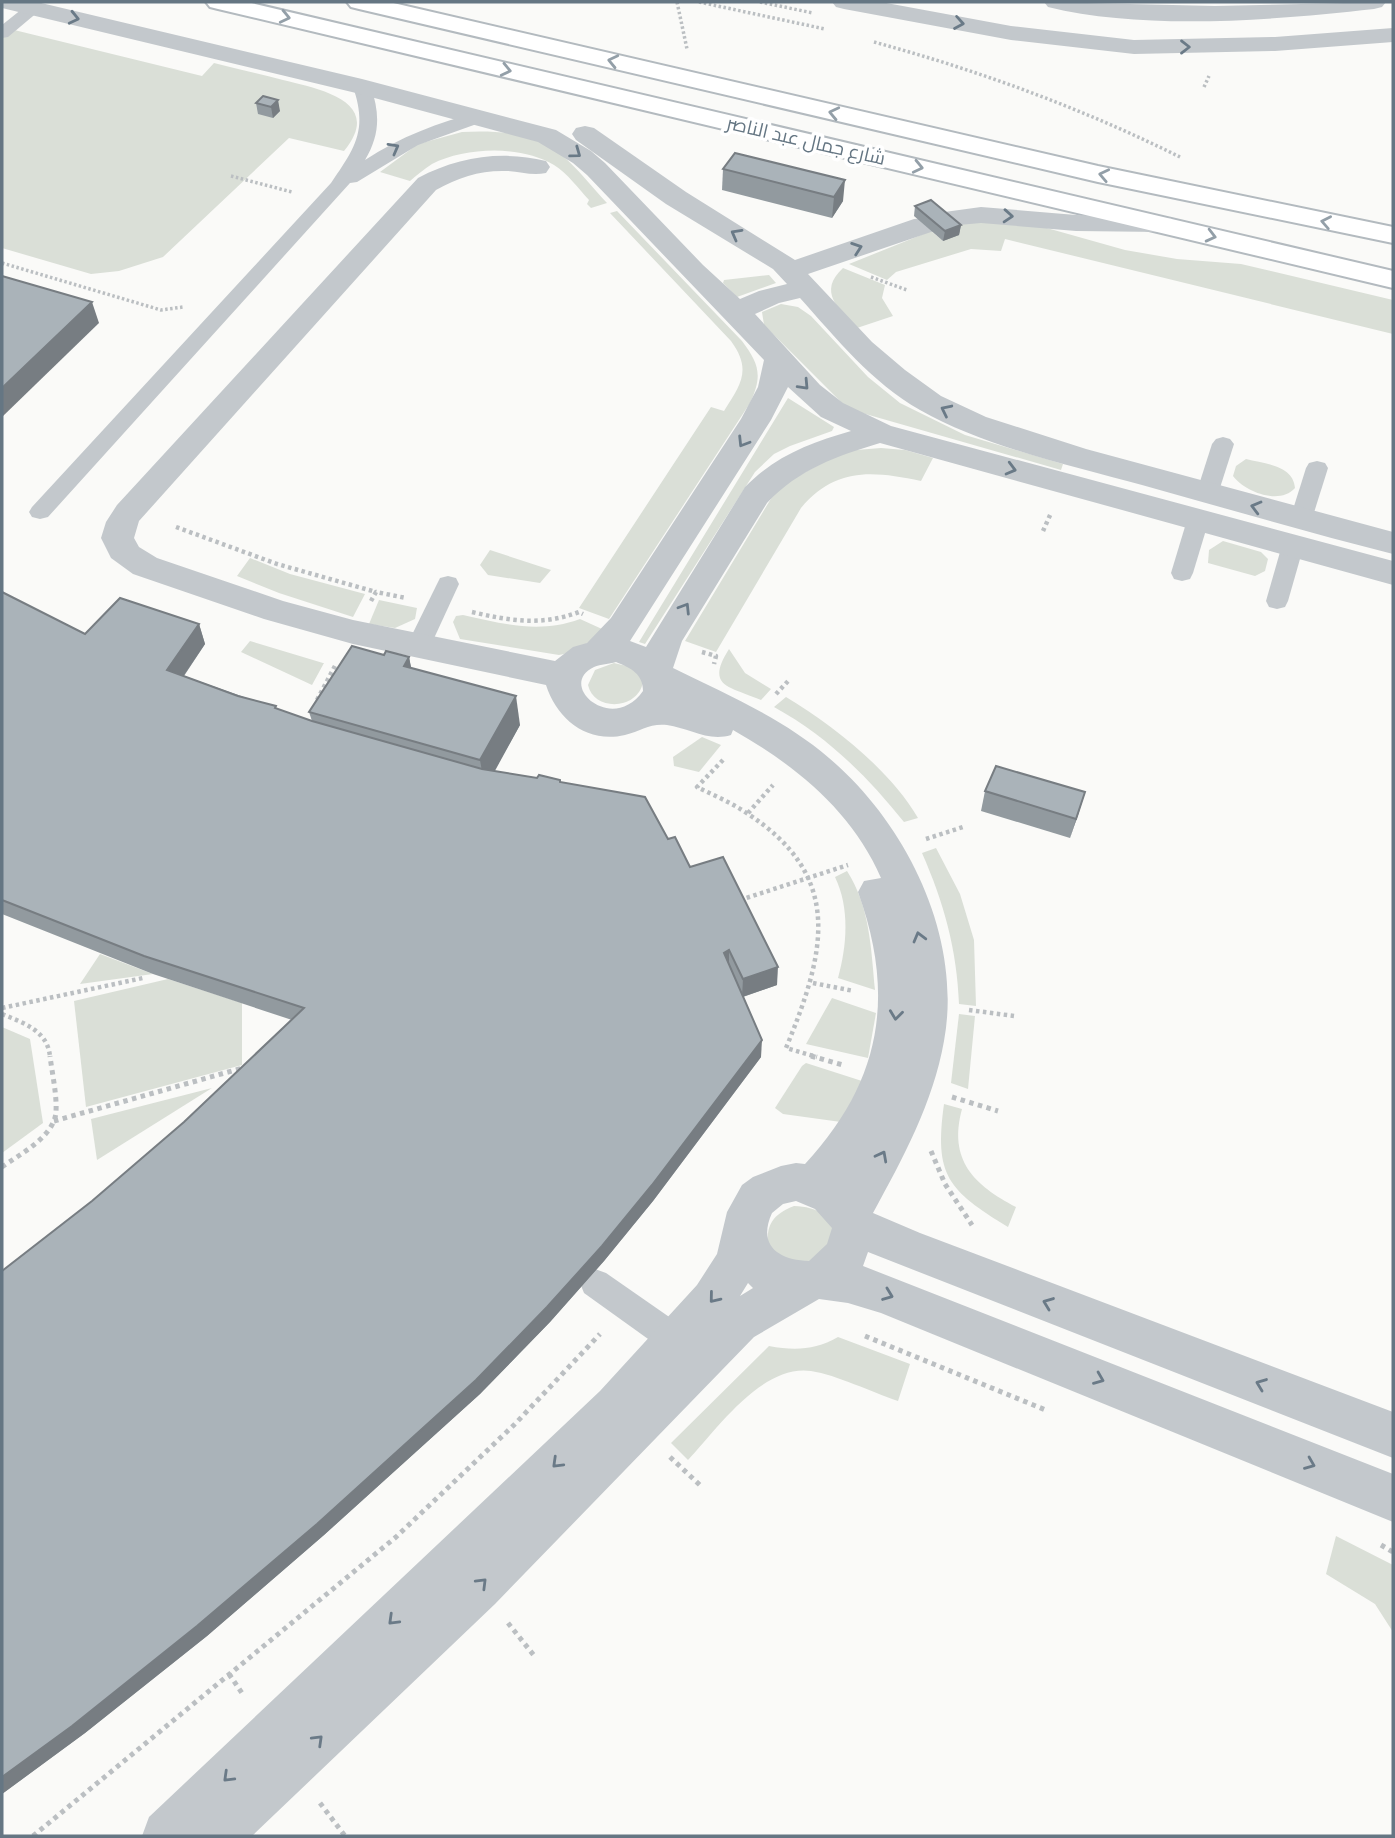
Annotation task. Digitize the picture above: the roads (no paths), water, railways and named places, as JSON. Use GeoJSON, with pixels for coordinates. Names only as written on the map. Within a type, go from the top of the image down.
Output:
{"type":"FeatureCollection","features":[{"type":"Feature","properties":{"kind":"main road","name":"شارع جمال عبد الناصر"},"geometry":{"type":"LineString","coordinates":[[218,2],[1393,280]]}},
{"type":"Feature","properties":{"kind":"main road","name":"شارع جمال عبد الناصر"},"geometry":{"type":"LineString","coordinates":[[359,2],[1098,174],[1393,236]]}},
{"type":"Feature","properties":{"kind":"street"},"geometry":{"type":"LineString","coordinates":[[94,2],[554,119],[591,137],[676,198],[794,274],[862,349],[930,403],[975,424],[1202,507]]}},
{"type":"Feature","properties":{"kind":"street"},"geometry":{"type":"LineString","coordinates":[[844,2],[926,9],[1035,36],[1134,47],[1275,44],[1393,35]]}},
{"type":"Feature","properties":{"kind":"street"},"geometry":{"type":"LineString","coordinates":[[1056,2],[1133,12],[1202,13],[1297,11],[1374,2]]}},
{"type":"Feature","properties":{"kind":"street"},"geometry":{"type":"LineString","coordinates":[[20,5],[362,87],[547,136],[582,156],[737,313],[809,392],[832,410],[880,433],[1202,507],[1297,532],[1393,543]]}},
{"type":"Feature","properties":{"kind":"street"},"geometry":{"type":"LineString","coordinates":[[537,167],[518,163],[478,164],[441,175],[427,184],[146,493],[117,528],[117,544],[128,557],[145,566],[276,611],[418,647],[565,676]]}},
{"type":"Feature","properties":{"kind":"street"},"geometry":{"type":"LineString","coordinates":[[737,313],[769,297],[794,274],[932,222],[991,215],[1076,223],[1161,224]]}},
{"type":"Feature","properties":{"kind":"street"},"geometry":{"type":"LineString","coordinates":[[693,271],[741,261],[794,274]]}},
{"type":"Feature","properties":{"kind":"street"},"geometry":{"type":"LineString","coordinates":[[779,357],[773,387],[765,405],[611,639],[578,660],[565,676],[563,690],[568,702],[578,713],[594,720],[612,722],[630,719],[646,711],[655,701],[660,688],[659,662],[768,480],[804,457],[880,433]]}},
{"type":"Feature","properties":{"kind":"street"},"geometry":{"type":"LineString","coordinates":[[1297,532],[1393,573]]}},
{"type":"Feature","properties":{"kind":"street"},"geometry":{"type":"LineString","coordinates":[[611,639],[646,659],[659,662],[782,742],[816,768],[846,796],[887,852],[902,884],[922,946],[928,1004],[922,1049],[856,1136],[814,1185]]}},
{"type":"Feature","properties":{"kind":"street"},"geometry":{"type":"LineString","coordinates":[[168,1836],[616,1407],[690,1350],[811,1281],[837,1270],[848,1256],[851,1220],[884,1151],[898,1082],[892,1052],[898,1000],[894,949],[882,901],[863,860],[834,816],[787,770],[714,724],[692,716],[646,711]]}},
{"type":"Feature","properties":{"kind":"street"},"geometry":{"type":"LineString","coordinates":[[214,1836],[478,1587],[690,1350],[726,1283],[744,1238],[745,1221],[751,1205],[763,1193],[779,1185],[796,1182],[814,1185],[830,1193],[851,1220],[891,1242],[1393,1435]]}},
{"type":"Feature","properties":{"kind":"street"},"geometry":{"type":"LineString","coordinates":[[744,1238],[750,1254],[761,1268],[780,1279],[848,1282],[884,1293],[1393,1498]]}},
{"type":"Feature","properties":{"kind":"lane"},"geometry":{"type":"LineString","coordinates":[[2,33],[20,5]]}},
{"type":"Feature","properties":{"kind":"lane"},"geometry":{"type":"LineString","coordinates":[[40,512],[338,187],[359,154],[372,122],[371,107],[362,87]]}},
{"type":"Feature","properties":{"kind":"lane"},"geometry":{"type":"LineString","coordinates":[[338,187],[397,146],[419,135],[479,117]]}},
{"type":"Feature","properties":{"kind":"lane"},"geometry":{"type":"LineString","coordinates":[[1182,573],[1223,444]]}},
{"type":"Feature","properties":{"kind":"lane"},"geometry":{"type":"LineString","coordinates":[[1278,601],[1317,468]]}},
{"type":"Feature","properties":{"kind":"lane"},"geometry":{"type":"LineString","coordinates":[[418,647],[449,584]]}},
{"type":"Feature","properties":{"kind":"lane"},"geometry":{"type":"LineString","coordinates":[[596,1283],[690,1350]]}}]}
